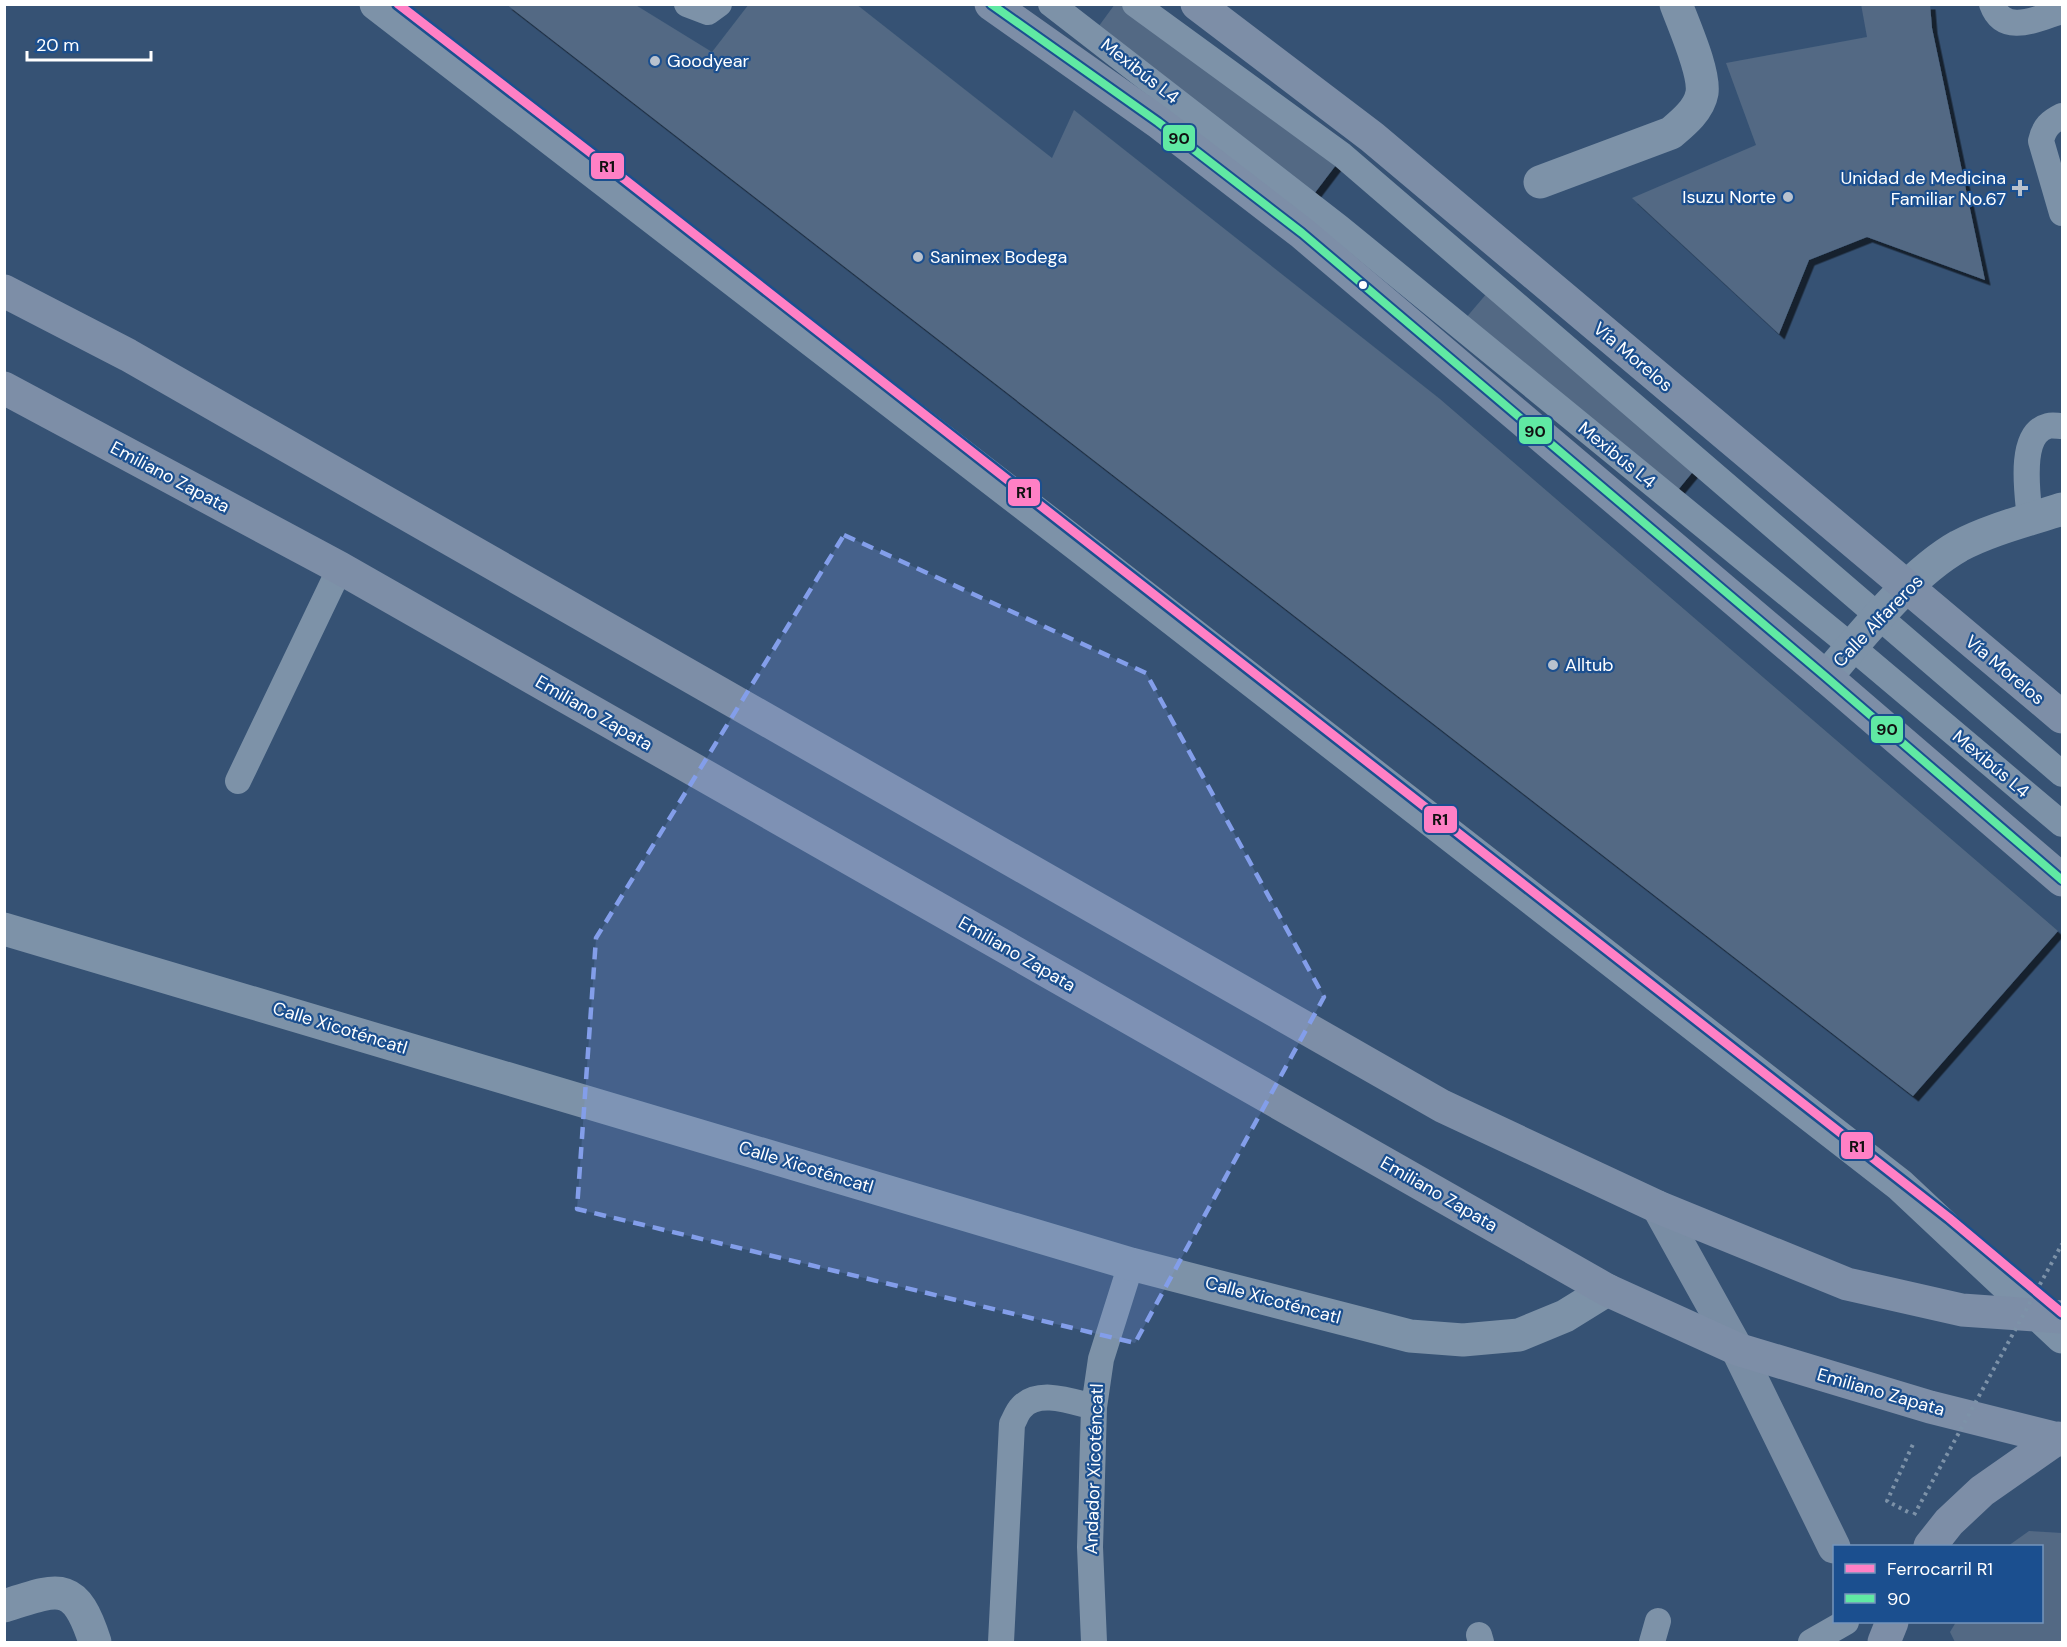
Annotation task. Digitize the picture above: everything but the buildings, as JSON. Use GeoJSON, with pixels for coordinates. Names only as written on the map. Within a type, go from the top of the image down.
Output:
{"type":"FeatureCollection","features":[{"type":"Feature","properties":{"kind":"main road"},"geometry":{"type":"LineString","coordinates":[[991,4],[1158,122],[1302,233],[2062,880]]}},
{"type":"Feature","properties":{"kind":"main road","name":"Vía Morelos"},"geometry":{"type":"LineString","coordinates":[[1197,4],[1372,137],[2062,717]]}},
{"type":"Feature","properties":{"kind":"main road"},"geometry":{"type":"LineString","coordinates":[[4,291],[138,361],[1442,1106],[1658,1207],[1848,1284],[1962,1310],[2055,1324]]}},
{"type":"Feature","properties":{"kind":"main road","name":"Emiliano Zapata"},"geometry":{"type":"LineString","coordinates":[[4,388],[340,568],[1607,1290],[1737,1349],[1930,1407],[2060,1439]]}},
{"type":"Feature","properties":{"kind":"main road"},"geometry":{"type":"LineString","coordinates":[[1931,1545],[1949,1522],[1982,1491],[2060,1439]]}},
{"type":"Feature","properties":{"kind":"main road"},"geometry":{"type":"LineString","coordinates":[[1882,1642],[1892,1623]]}},
{"type":"Feature","properties":{"kind":"street"},"geometry":{"type":"LineString","coordinates":[[375,4],[1900,1185],[2055,1324]]}},
{"type":"Feature","properties":{"kind":"street"},"geometry":{"type":"LineString","coordinates":[[1540,182],[1671,133],[1690,115],[1702,93],[1700,72],[1676,4]]}},
{"type":"Feature","properties":{"kind":"street","name":"Calle Alfareros"},"geometry":{"type":"LineString","coordinates":[[1826,677],[1906,587],[1958,547],[2062,509]]}},
{"type":"Feature","properties":{"kind":"street","name":"Calle Xicoténcatl"},"geometry":{"type":"LineString","coordinates":[[4,929],[1131,1264],[1410,1336],[1463,1340],[1519,1335],[1565,1316],[1607,1290]]}},
{"type":"Feature","properties":{"kind":"street"},"geometry":{"type":"LineString","coordinates":[[1658,1207],[1737,1349],[1833,1545]]}},
{"type":"Feature","properties":{"kind":"street"},"geometry":{"type":"LineString","coordinates":[[4,1606],[42,1594],[56,1592],[68,1595],[78,1602],[87,1617],[95,1642]]}},
{"type":"Feature","properties":{"kind":"street"},"geometry":{"type":"LineString","coordinates":[[1872,1623],[1882,1642]]}},
{"type":"Feature","properties":{"kind":"lane"},"geometry":{"type":"LineString","coordinates":[[687,4],[708,12],[719,4]]}},
{"type":"Feature","properties":{"kind":"lane","name":"Mexibús L4"},"geometry":{"type":"LineString","coordinates":[[1051,4],[1340,228],[1852,646],[2062,824]]}},
{"type":"Feature","properties":{"kind":"lane"},"geometry":{"type":"LineString","coordinates":[[1136,4],[1342,155],[2062,774]]}},
{"type":"Feature","properties":{"kind":"lane"},"geometry":{"type":"LineString","coordinates":[[1992,4],[2002,20],[2010,23],[2020,23],[2062,11]]}},
{"type":"Feature","properties":{"kind":"lane"},"geometry":{"type":"LineString","coordinates":[[2062,116],[2049,123],[2043,131],[2041,141],[2062,213]]}},
{"type":"Feature","properties":{"kind":"lane"},"geometry":{"type":"LineString","coordinates":[[2030,519],[2026,483],[2030,446],[2034,435],[2041,429],[2049,426],[2062,426]]}},
{"type":"Feature","properties":{"kind":"lane"},"geometry":{"type":"LineString","coordinates":[[238,781],[340,568]]}},
{"type":"Feature","properties":{"kind":"lane","name":"Andador Xicoténcatl"},"geometry":{"type":"LineString","coordinates":[[1094,1642],[1090,1546],[1094,1407],[1101,1359],[1131,1264]]}},
{"type":"Feature","properties":{"kind":"lane"},"geometry":{"type":"LineString","coordinates":[[1001,1642],[1012,1424],[1020,1408],[1034,1399],[1047,1397],[1094,1407]]}},
{"type":"Feature","properties":{"kind":"lane"},"geometry":{"type":"LineString","coordinates":[[1811,1642],[1844,1623]]}},
{"type":"Feature","properties":{"kind":"path"},"geometry":{"type":"LineString","coordinates":[[1930,1407],[1887,1501],[1914,1515],[2062,1244]]}},
{"type":"Feature","properties":{"kind":"highlighted area"},"geometry":{"type":"Polygon","coordinates":[[[844,535],[1146,673],[1324,997],[1135,1343],[577,1209],[596,938],[844,535]]]}},
{"type":"Feature","properties":{"kind":"rail line","name":"R1"},"geometry":{"type":"LineString","coordinates":[[398,4],[1949,1218],[2062,1313]]}},
{"type":"Feature","properties":{"kind":"transit line","name":"90"},"geometry":{"type":"LineString","coordinates":[[991,4],[1158,122],[1302,233],[2062,880]]}},
{"type":"Feature","properties":{"kind":"place","name":"Goodyear"},"geometry":{"type":"Point","coordinates":[655,61]}},
{"type":"Feature","properties":{"kind":"place","name":"Unidad de Medicina Familiar No.67"},"geometry":{"type":"Point","coordinates":[2020,188]}},
{"type":"Feature","properties":{"kind":"place","name":"Isuzu Norte"},"geometry":{"type":"Point","coordinates":[1788,197]}},
{"type":"Feature","properties":{"kind":"place","name":"Sanimex Bodega"},"geometry":{"type":"Point","coordinates":[918,257]}},
{"type":"Feature","properties":{"kind":"place","name":"Alltub"},"geometry":{"type":"Point","coordinates":[1553,665]}}]}
